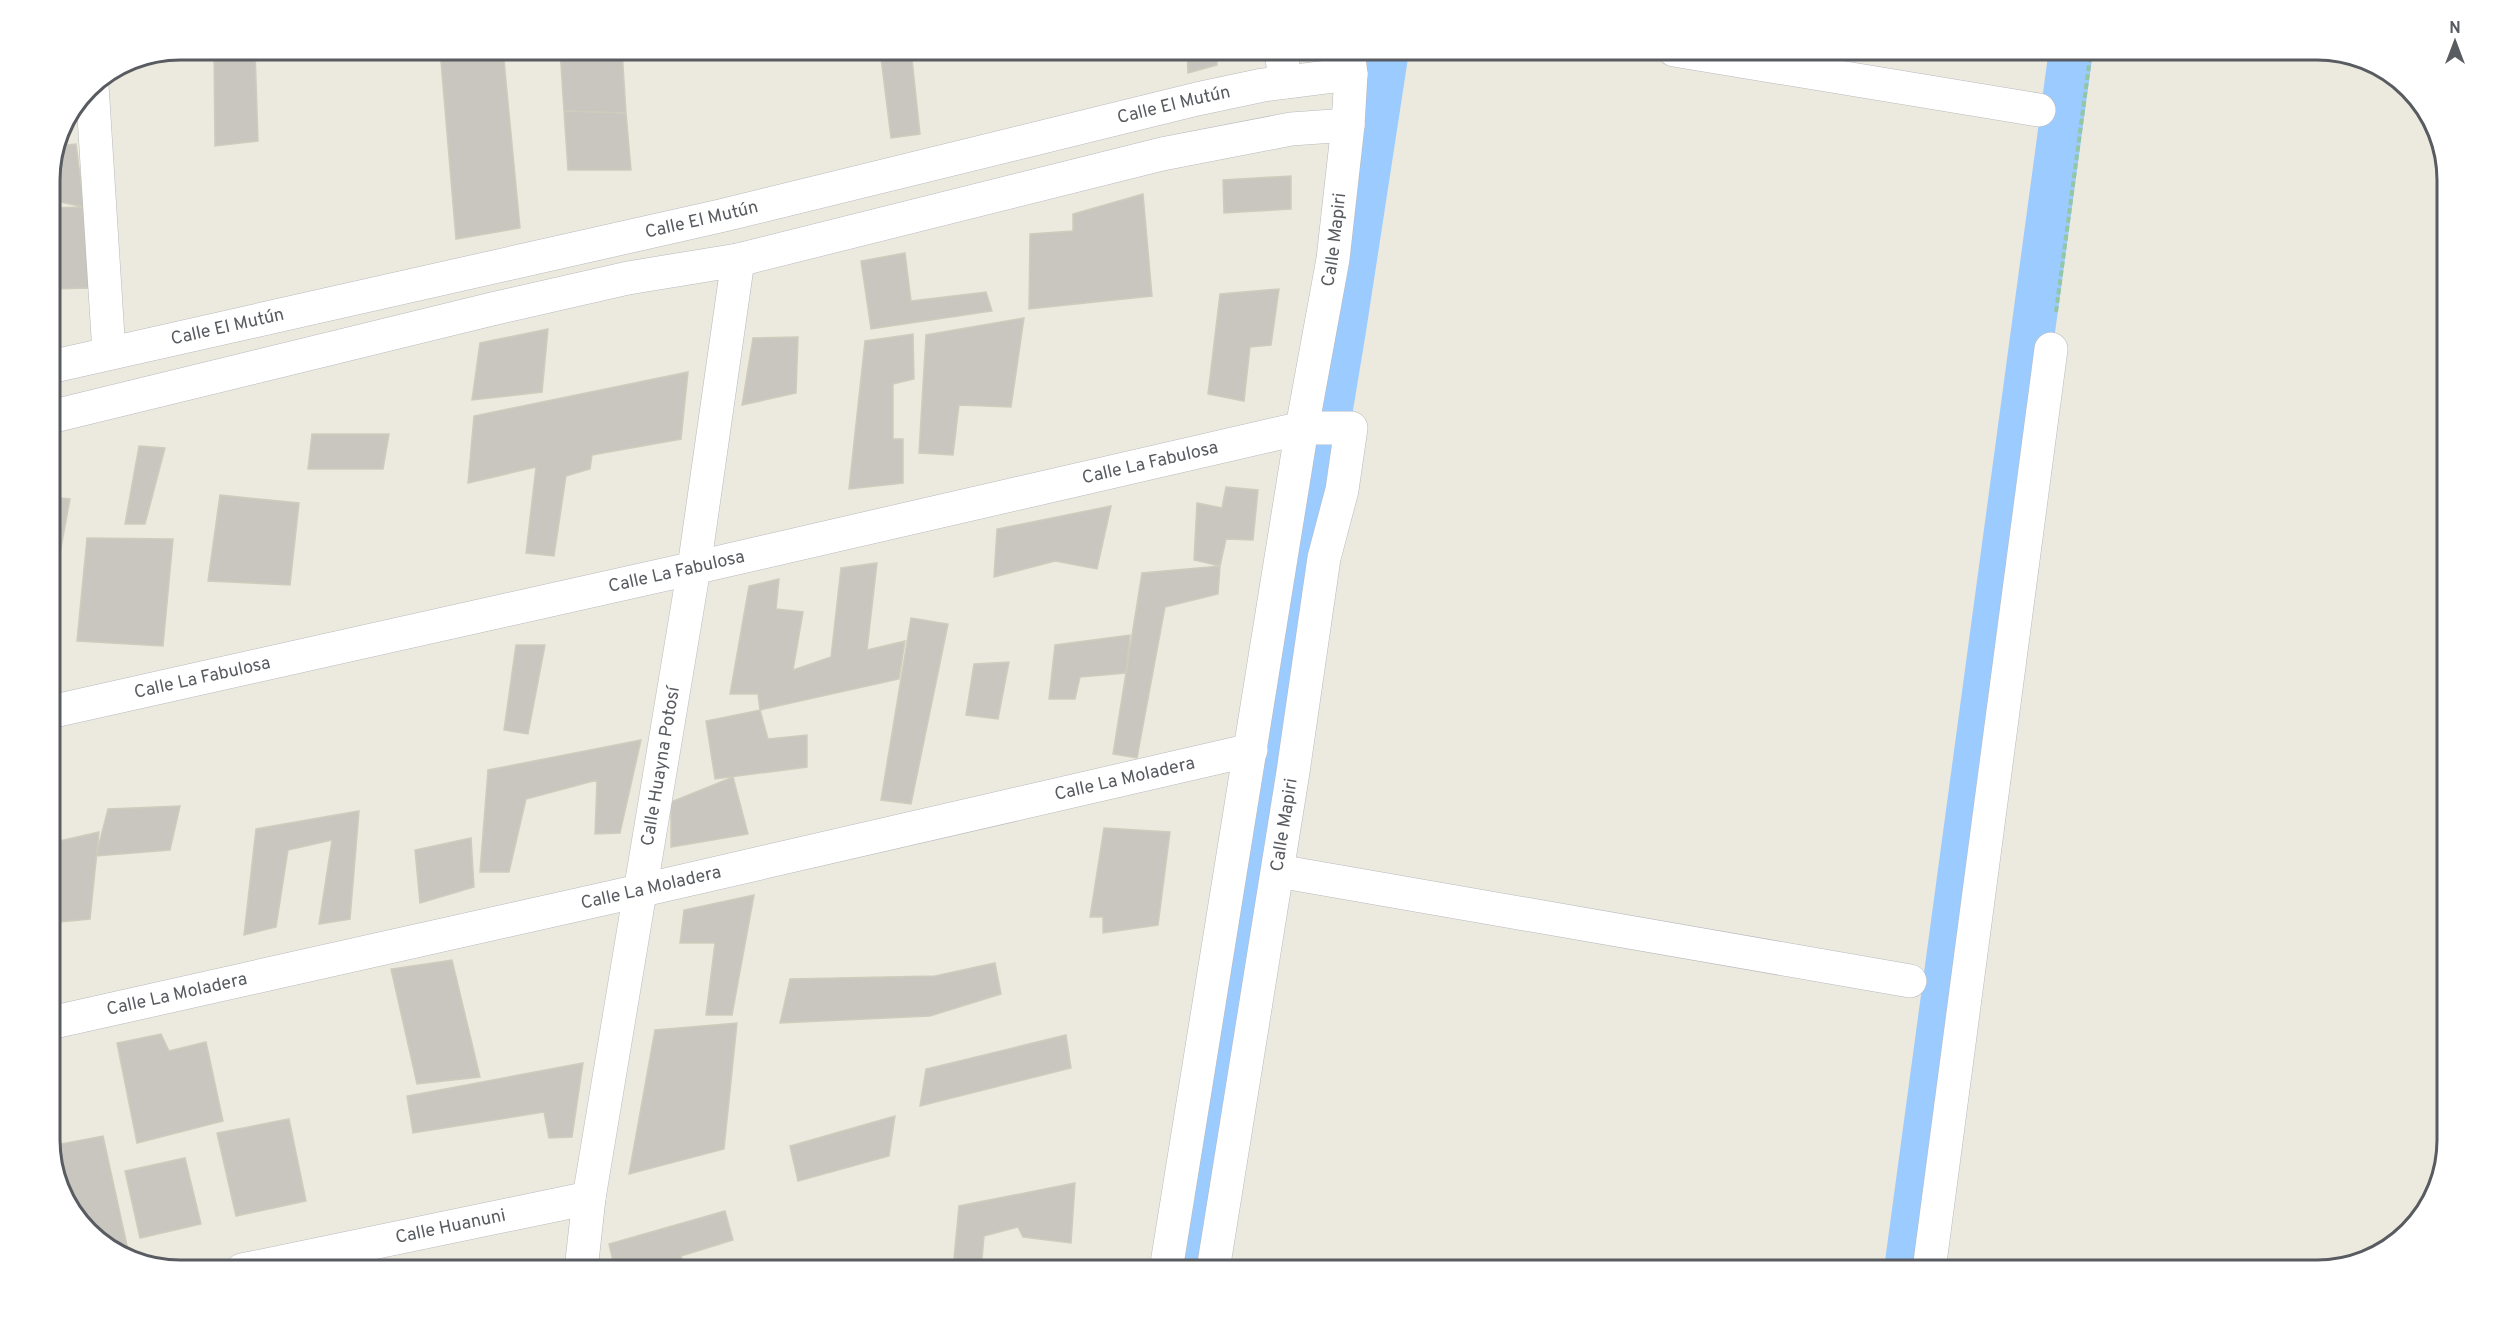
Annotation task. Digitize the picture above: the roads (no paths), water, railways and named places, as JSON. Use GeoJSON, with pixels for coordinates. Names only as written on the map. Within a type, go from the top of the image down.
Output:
{"type":"FeatureCollection","features":[{"type":"Feature","properties":{"kind":"street"},"geometry":{"type":"LineString","coordinates":[[1282,60],[1285,82]]}},
{"type":"Feature","properties":{"kind":"street"},"geometry":{"type":"LineString","coordinates":[[1735,60],[2039,110]]}},
{"type":"Feature","properties":{"kind":"street","name":"Calle El Mutún"},"geometry":{"type":"LineString","coordinates":[[60,365],[720,216],[1197,99],[1285,82],[1349,62]]}},
{"type":"Feature","properties":{"kind":"street","name":"Calle Mapiri"},"geometry":{"type":"LineString","coordinates":[[1168,1260],[1302,428],[1333,259],[1348,124],[1349,62]]}},
{"type":"Feature","properties":{"kind":"street"},"geometry":{"type":"LineString","coordinates":[[93,98],[109,353]]}},
{"type":"Feature","properties":{"kind":"street"},"geometry":{"type":"LineString","coordinates":[[60,415],[492,309],[628,279],[738,260],[1162,154],[1291,129],[1348,124]]}},
{"type":"Feature","properties":{"kind":"street","name":"Calle Huayna Potosí"},"geometry":{"type":"LineString","coordinates":[[582,1260],[589,1198],[693,568],[738,260]]}},
{"type":"Feature","properties":{"kind":"street"},"geometry":{"type":"LineString","coordinates":[[1930,1260],[2051,349]]}},
{"type":"Feature","properties":{"kind":"street","name":"Calle Mapiri"},"geometry":{"type":"LineString","coordinates":[[1215,1260],[1278,871],[1324,558],[1342,490],[1351,428],[1302,428]]}},
{"type":"Feature","properties":{"kind":"street","name":"Calle La Fabulosa"},"geometry":{"type":"LineString","coordinates":[[60,710],[1302,428]]}},
{"type":"Feature","properties":{"kind":"street","name":"Calle La Moladera"},"geometry":{"type":"LineString","coordinates":[[60,1021],[639,891],[1251,750]]}},
{"type":"Feature","properties":{"kind":"street"},"geometry":{"type":"LineString","coordinates":[[1278,871],[1910,981]]}},
{"type":"Feature","properties":{"kind":"street","name":"Calle Huanuni"},"geometry":{"type":"LineString","coordinates":[[290,1260],[589,1198]]}},
{"type":"Feature","properties":{"kind":"waterway"},"geometry":{"type":"LineString","coordinates":[[1190,1260],[1344,330],[1385,60]]}},
{"type":"Feature","properties":{"kind":"waterway"},"geometry":{"type":"LineString","coordinates":[[1907,1260],[2070,60]]}}]}
